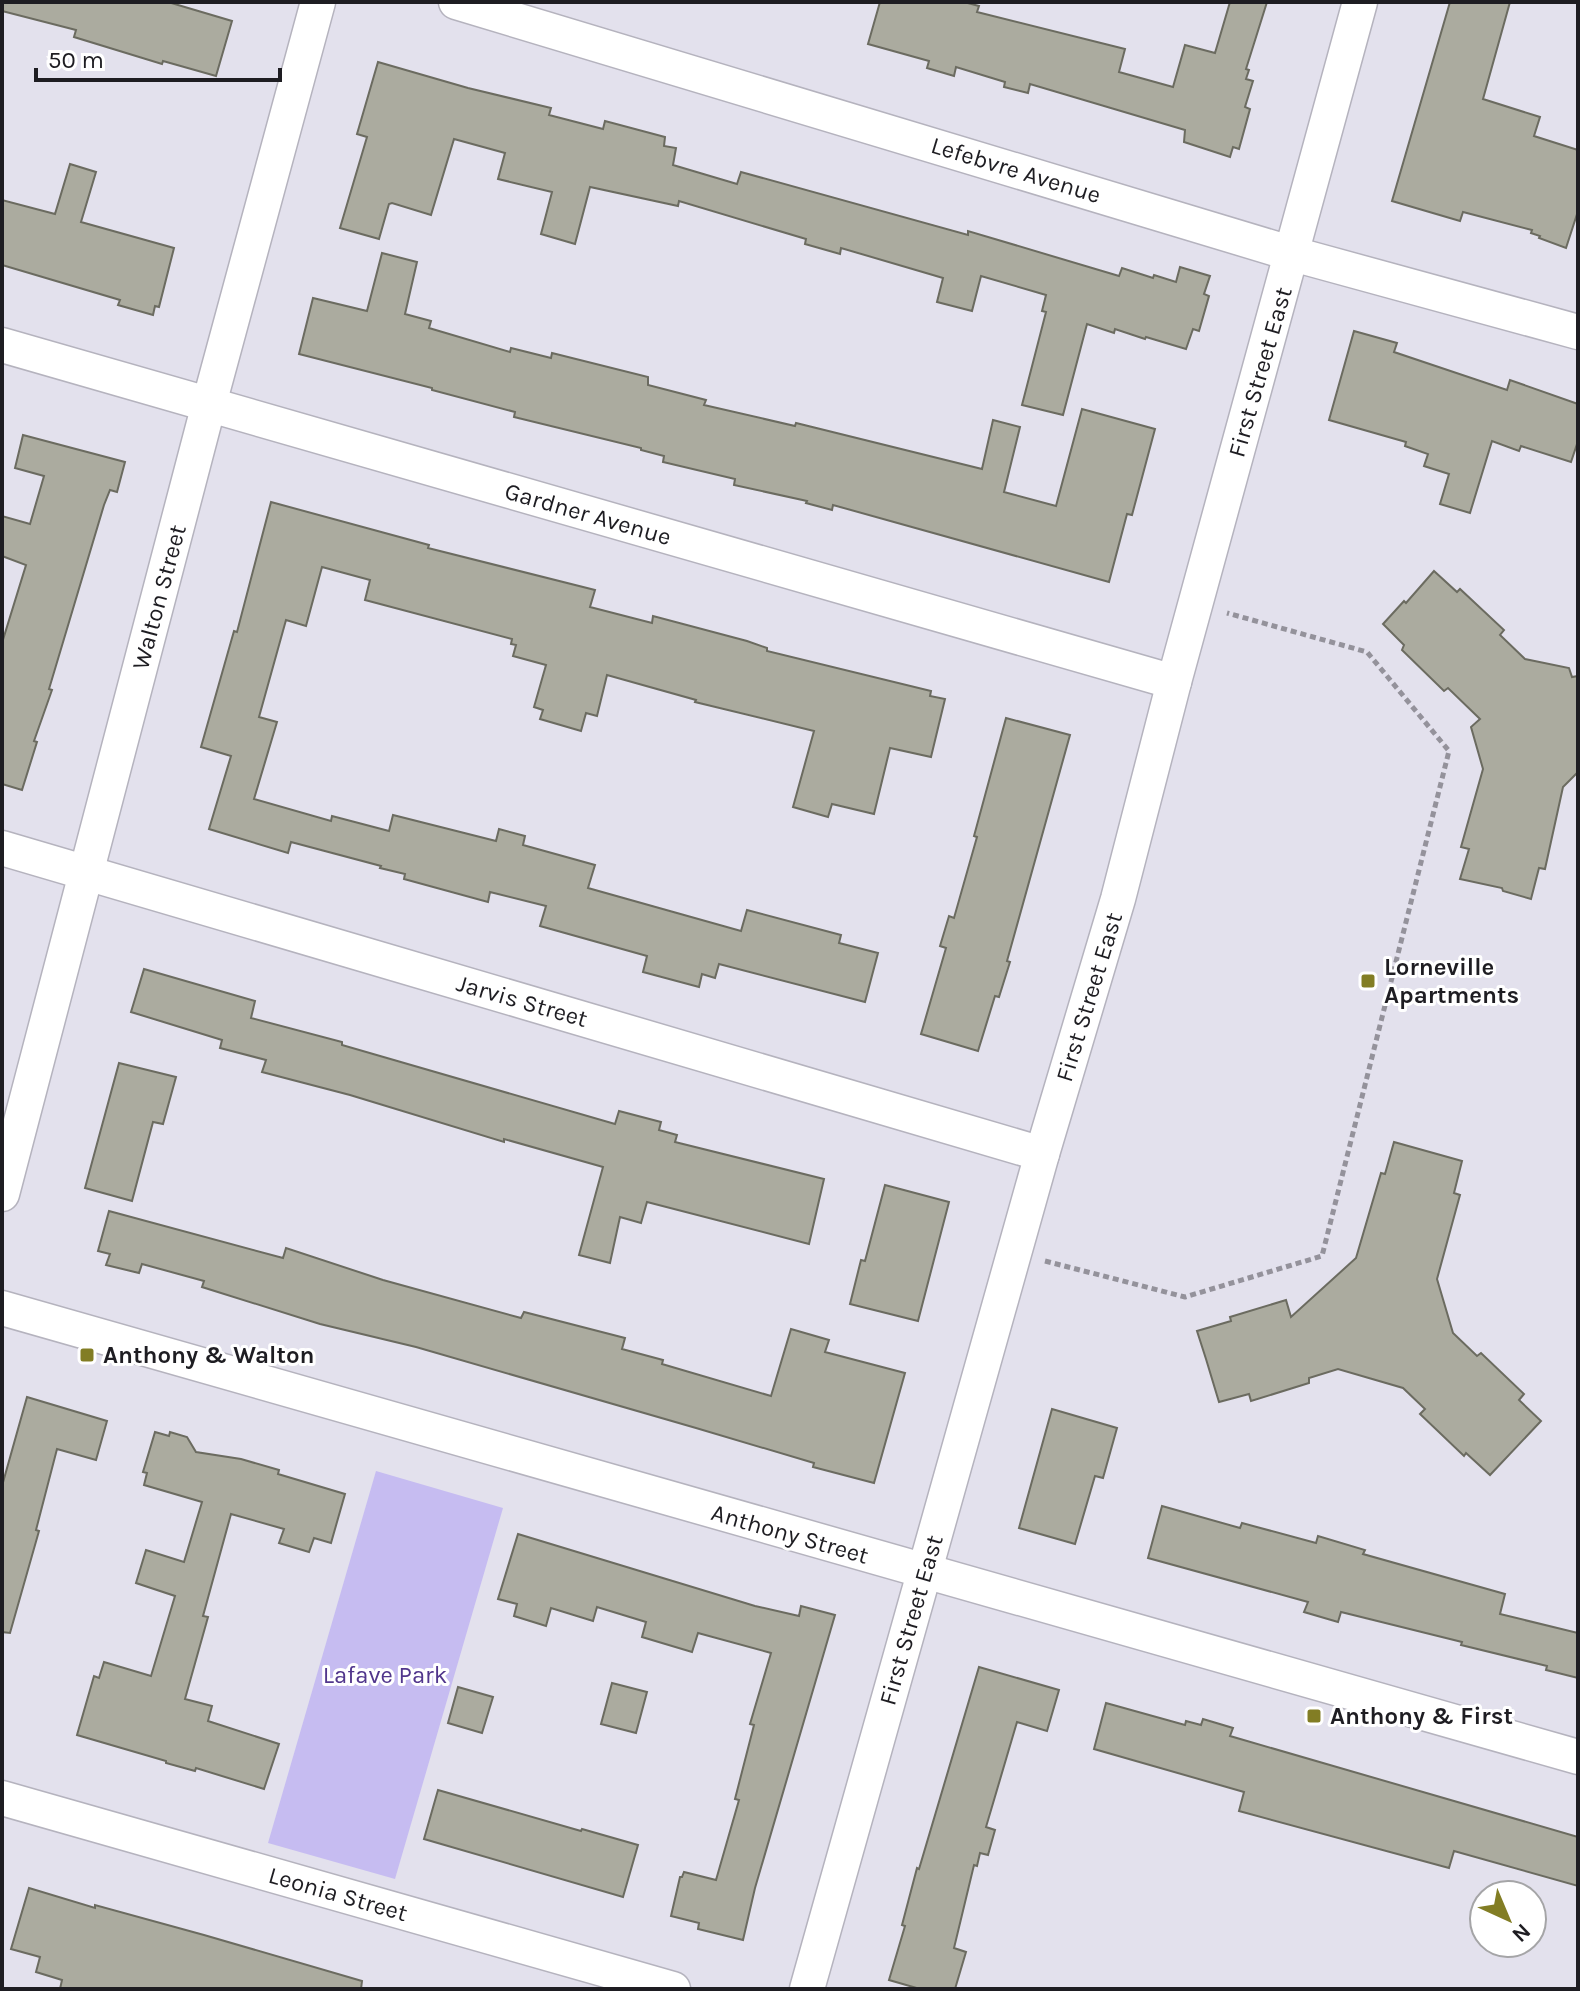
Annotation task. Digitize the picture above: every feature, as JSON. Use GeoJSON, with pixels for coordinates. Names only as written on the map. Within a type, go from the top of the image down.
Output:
{"type":"FeatureCollection","features":[{"type":"Feature","properties":{"kind":"street","name":"Walton Street"},"geometry":{"type":"LineString","coordinates":[[2,1194],[318,2]]}},
{"type":"Feature","properties":{"kind":"street","name":"Lefebvre Avenue"},"geometry":{"type":"LineString","coordinates":[[456,2],[1293,254],[1578,332]]}},
{"type":"Feature","properties":{"kind":"street","name":"First Street East"},"geometry":{"type":"LineString","coordinates":[[807,1989],[1042,1154],[1118,899],[1174,682],[1360,2]]}},
{"type":"Feature","properties":{"kind":"street","name":"Gardner Avenue"},"geometry":{"type":"LineString","coordinates":[[2,345],[1174,682]]}},
{"type":"Feature","properties":{"kind":"street","name":"Jarvis Street"},"geometry":{"type":"LineString","coordinates":[[2,848],[1042,1154]]}},
{"type":"Feature","properties":{"kind":"street","name":"Anthony Street"},"geometry":{"type":"LineString","coordinates":[[2,1308],[1578,1757]]}},
{"type":"Feature","properties":{"kind":"street","name":"Leonia Street"},"geometry":{"type":"LineString","coordinates":[[2,1798],[673,1989]]}},
{"type":"Feature","properties":{"kind":"path"},"geometry":{"type":"LineString","coordinates":[[1015,1254],[1185,1297],[1322,1256],[1449,751],[1367,652],[1196,604]]}},
{"type":"Feature","properties":{"kind":"green space","name":"Lafave Park"},"geometry":{"type":"Polygon","coordinates":[[[376,1471],[503,1508],[395,1879],[268,1843],[376,1471]]]}},
{"type":"Feature","properties":{"kind":"building"},"geometry":{"type":"Polygon","coordinates":[[[3,2],[168,2],[232,21],[216,76],[163,61],[162,64],[74,37],[76,30],[2,11],[3,2]]]}},
{"type":"Feature","properties":{"kind":"building"},"geometry":{"type":"Polygon","coordinates":[[[880,2],[964,2],[979,6],[977,12],[1125,49],[1119,72],[1173,87],[1185,45],[1215,53],[1230,2],[1267,2],[1246,69],[1249,70],[1246,79],[1253,81],[1245,107],[1250,109],[1239,149],[1233,147],[1230,157],[1184,142],[1185,130],[1030,84],[1028,93],[1004,87],[1005,82],[956,67],[954,76],[927,68],[929,61],[868,44],[880,2]]]}},
{"type":"Feature","properties":{"kind":"building"},"geometry":{"type":"Polygon","coordinates":[[[1450,2],[1510,2],[1483,99],[1540,117],[1534,136],[1578,150],[1578,211],[1566,248],[1539,238],[1531,233],[1532,230],[1463,212],[1460,221],[1392,201],[1450,2]]]}},
{"type":"Feature","properties":{"kind":"building"},"geometry":{"type":"Polygon","coordinates":[[[378,62],[551,108],[549,115],[603,129],[605,121],[665,137],[664,146],[676,148],[673,165],[737,184],[741,172],[968,235],[968,231],[1119,276],[1122,268],[1176,282],[1180,267],[1210,276],[1204,294],[1209,296],[1199,331],[1193,329],[1186,349],[1087,324],[1063,415],[1022,405],[1046,312],[1042,311],[1046,295],[981,276],[972,311],[937,302],[943,278],[841,248],[840,254],[805,244],[806,239],[679,201],[678,206],[590,187],[575,244],[541,234],[552,192],[498,179],[505,153],[454,139],[431,215],[392,203],[389,204],[379,239],[340,228],[367,137],[357,134],[378,62]]]}},
{"type":"Feature","properties":{"kind":"building"},"geometry":{"type":"Polygon","coordinates":[[[70,164],[96,172],[81,222],[174,248],[159,307],[155,306],[153,315],[118,305],[120,300],[2,265],[2,200],[55,214],[70,164]]]}},
{"type":"Feature","properties":{"kind":"building"},"geometry":{"type":"Polygon","coordinates":[[[382,253],[417,262],[405,314],[431,321],[429,328],[510,352],[511,348],[551,358],[552,353],[648,377],[648,385],[706,400],[704,405],[795,426],[796,423],[982,469],[993,420],[1020,427],[1004,492],[1056,506],[1082,409],[1155,429],[1132,515],[1127,514],[1109,582],[833,505],[832,510],[807,501],[734,485],[735,479],[663,462],[664,456],[641,448],[514,417],[515,412],[299,354],[313,298],[367,311],[382,253]]]}},
{"type":"Feature","properties":{"kind":"building"},"geometry":{"type":"Polygon","coordinates":[[[1354,331],[1397,343],[1394,352],[1507,390],[1510,380],[1578,404],[1578,441],[1571,462],[1521,446],[1519,451],[1492,441],[1470,513],[1440,504],[1449,474],[1424,466],[1428,454],[1405,446],[1406,442],[1329,420],[1354,331]]]}},
{"type":"Feature","properties":{"kind":"building"},"geometry":{"type":"Polygon","coordinates":[[[23,435],[125,462],[117,492],[110,490],[104,505],[22,790],[2,784],[2,643],[26,565],[2,556],[2,516],[30,524],[44,476],[15,468],[23,435]]]}},
{"type":"Feature","properties":{"kind":"building"},"geometry":{"type":"Polygon","coordinates":[[[271,502],[429,545],[428,548],[595,590],[590,607],[652,623],[653,616],[747,641],[767,648],[767,651],[931,691],[930,696],[945,699],[931,757],[890,748],[874,814],[832,804],[828,817],[793,807],[814,731],[695,702],[607,675],[597,716],[586,713],[581,731],[540,719],[543,710],[534,707],[546,665],[513,656],[516,645],[511,644],[512,639],[365,600],[370,580],[322,567],[306,626],[286,620],[259,717],[277,722],[254,799],[331,821],[332,816],[389,831],[393,815],[496,841],[499,829],[525,836],[523,845],[595,865],[588,888],[741,931],[747,910],[841,935],[839,943],[878,953],[865,1002],[719,964],[715,978],[702,974],[699,987],[643,972],[647,956],[540,926],[546,906],[490,892],[488,902],[404,879],[405,874],[381,866],[291,842],[288,853],[209,829],[231,756],[201,747],[234,631],[237,632],[271,502]]]}},
{"type":"Feature","properties":{"kind":"building"},"geometry":{"type":"Polygon","coordinates":[[[1434,571],[1457,592],[1460,589],[1504,630],[1500,635],[1525,659],[1569,668],[1572,677],[1578,676],[1578,772],[1563,787],[1545,869],[1539,868],[1531,899],[1503,891],[1502,888],[1460,879],[1469,849],[1461,847],[1483,769],[1471,727],[1480,719],[1448,688],[1444,691],[1402,650],[1404,645],[1383,624],[1434,571]]]}},
{"type":"Feature","properties":{"kind":"building"},"geometry":{"type":"Polygon","coordinates":[[[1006,718],[1070,735],[1007,961],[1010,962],[999,997],[995,996],[978,1051],[921,1034],[946,948],[940,946],[949,916],[954,918],[1006,718]]]}},
{"type":"Feature","properties":{"kind":"building"},"geometry":{"type":"Polygon","coordinates":[[[144,969],[255,1001],[251,1018],[342,1042],[342,1045],[615,1124],[619,1111],[661,1122],[659,1130],[677,1135],[675,1142],[824,1179],[809,1244],[647,1202],[641,1223],[620,1217],[610,1263],[579,1255],[603,1167],[504,1139],[504,1142],[262,1072],[266,1060],[220,1048],[222,1040],[131,1012],[144,969]]]}},
{"type":"Feature","properties":{"kind":"building"},"geometry":{"type":"Polygon","coordinates":[[[119,1063],[176,1077],[163,1124],[153,1122],[132,1201],[85,1188],[119,1063]]]}},
{"type":"Feature","properties":{"kind":"building"},"geometry":{"type":"Polygon","coordinates":[[[1394,1142],[1462,1161],[1454,1193],[1460,1195],[1437,1279],[1453,1333],[1477,1356],[1481,1353],[1524,1394],[1519,1400],[1541,1421],[1490,1475],[1466,1453],[1464,1456],[1420,1414],[1425,1409],[1403,1388],[1338,1369],[1309,1378],[1309,1383],[1251,1401],[1249,1394],[1219,1402],[1197,1331],[1286,1300],[1291,1317],[1356,1258],[1381,1173],[1385,1174],[1394,1142]]]}},
{"type":"Feature","properties":{"kind":"building"},"geometry":{"type":"Polygon","coordinates":[[[885,1185],[949,1202],[918,1321],[850,1304],[885,1185]]]}},
{"type":"Feature","properties":{"kind":"building"},"geometry":{"type":"Polygon","coordinates":[[[109,1211],[283,1258],[286,1248],[383,1280],[521,1318],[524,1312],[625,1338],[622,1349],[771,1396],[791,1329],[829,1340],[825,1352],[905,1373],[874,1483],[416,1347],[320,1324],[202,1287],[204,1281],[142,1264],[139,1273],[106,1265],[110,1254],[98,1251],[109,1211]]]}},
{"type":"Feature","properties":{"kind":"building"},"geometry":{"type":"Polygon","coordinates":[[[27,1397],[107,1421],[96,1460],[57,1449],[36,1530],[39,1531],[10,1633],[2,1632],[2,1486],[27,1397]]]}},
{"type":"Feature","properties":{"kind":"building"},"geometry":{"type":"Polygon","coordinates":[[[1052,1409],[1117,1428],[1103,1478],[1095,1476],[1075,1544],[1019,1528],[1052,1409]]]}},
{"type":"Feature","properties":{"kind":"building"},"geometry":{"type":"Polygon","coordinates":[[[155,1432],[187,1437],[196,1452],[241,1459],[279,1470],[278,1474],[345,1494],[331,1543],[314,1538],[309,1552],[279,1543],[284,1529],[231,1514],[203,1616],[208,1617],[185,1699],[212,1706],[208,1721],[279,1744],[264,1789],[77,1735],[94,1676],[99,1678],[104,1662],[151,1676],[175,1596],[136,1583],[146,1550],[184,1562],[202,1502],[144,1485],[147,1473],[143,1472],[155,1432]]]}},
{"type":"Feature","properties":{"kind":"building"},"geometry":{"type":"Polygon","coordinates":[[[1162,1506],[1240,1528],[1242,1523],[1316,1543],[1318,1536],[1365,1550],[1363,1554],[1505,1594],[1500,1614],[1578,1633],[1578,1678],[1546,1670],[1547,1666],[1461,1645],[1462,1642],[1341,1612],[1338,1622],[1304,1612],[1308,1602],[1148,1558],[1162,1506]]]}},
{"type":"Feature","properties":{"kind":"building"},"geometry":{"type":"Polygon","coordinates":[[[518,1534],[755,1606],[799,1616],[801,1606],[835,1615],[755,1888],[743,1940],[698,1929],[699,1923],[671,1916],[680,1877],[684,1872],[716,1880],[739,1800],[735,1799],[754,1725],[750,1724],[771,1653],[698,1633],[692,1652],[642,1637],[646,1622],[597,1607],[593,1621],[551,1608],[546,1626],[514,1616],[517,1604],[498,1599],[518,1534]]]}},
{"type":"Feature","properties":{"kind":"building"},"geometry":{"type":"Polygon","coordinates":[[[979,1667],[1059,1690],[1047,1731],[1017,1722],[986,1827],[995,1830],[988,1855],[980,1853],[977,1866],[974,1865],[954,1948],[966,1952],[955,1989],[920,1989],[889,1980],[905,1926],[902,1925],[917,1868],[979,1667]]]}},
{"type":"Feature","properties":{"kind":"building"},"geometry":{"type":"Polygon","coordinates":[[[612,1683],[647,1692],[636,1733],[601,1724],[612,1683]]]}},
{"type":"Feature","properties":{"kind":"building"},"geometry":{"type":"Polygon","coordinates":[[[458,1687],[493,1697],[482,1733],[448,1723],[458,1687]]]}},
{"type":"Feature","properties":{"kind":"building"},"geometry":{"type":"Polygon","coordinates":[[[1106,1703],[1185,1725],[1186,1721],[1201,1725],[1203,1719],[1233,1728],[1230,1736],[1578,1837],[1578,1886],[1454,1851],[1449,1868],[1239,1811],[1244,1792],[1094,1749],[1106,1703]]]}},
{"type":"Feature","properties":{"kind":"building"},"geometry":{"type":"Polygon","coordinates":[[[438,1790],[638,1845],[623,1897],[424,1839],[438,1790]]]}},
{"type":"Feature","properties":{"kind":"building"},"geometry":{"type":"Polygon","coordinates":[[[29,1888],[362,1981],[361,1989],[60,1989],[62,1980],[36,1972],[40,1957],[11,1949],[29,1888]]]}},
{"type":"Feature","properties":{"kind":"place","name":"Lorneville Apartments"},"geometry":{"type":"Point","coordinates":[1368,981]}},
{"type":"Feature","properties":{"kind":"place","name":"Anthony & Walton"},"geometry":{"type":"Point","coordinates":[87,1355]}},
{"type":"Feature","properties":{"kind":"place","name":"Anthony & First"},"geometry":{"type":"Point","coordinates":[1314,1716]}}]}
